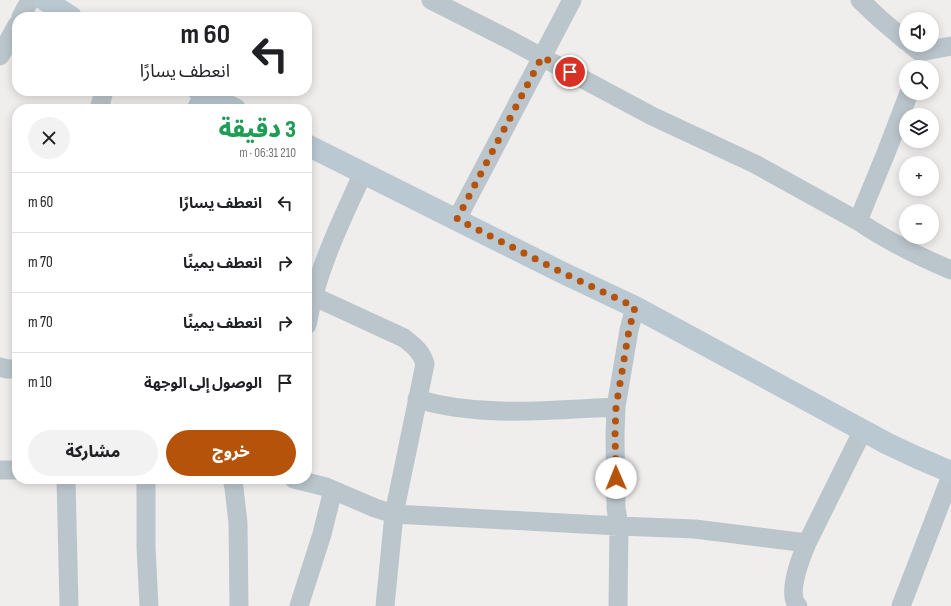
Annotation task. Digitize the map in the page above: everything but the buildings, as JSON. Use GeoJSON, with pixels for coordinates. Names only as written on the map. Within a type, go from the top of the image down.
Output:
{"type":"FeatureCollection","features":[{"type":"Feature","properties":{"kind":"street"},"geometry":{"type":"LineString","coordinates":[[24,12],[30,0]]}},
{"type":"Feature","properties":{"kind":"street"},"geometry":{"type":"LineString","coordinates":[[44,0],[63,12]]}},
{"type":"Feature","properties":{"kind":"street"},"geometry":{"type":"LineString","coordinates":[[431,0],[652,116],[755,164],[858,221],[902,248],[951,270]]}},
{"type":"Feature","properties":{"kind":"street"},"geometry":{"type":"LineString","coordinates":[[457,219],[572,0]]}},
{"type":"Feature","properties":{"kind":"street"},"geometry":{"type":"LineString","coordinates":[[860,0],[899,37]]}},
{"type":"Feature","properties":{"kind":"street"},"geometry":{"type":"LineString","coordinates":[[0,56],[12,34]]}},
{"type":"Feature","properties":{"kind":"street"},"geometry":{"type":"LineString","coordinates":[[939,48],[951,46]]}},
{"type":"Feature","properties":{"kind":"street"},"geometry":{"type":"LineString","coordinates":[[200,98],[219,104]]}},
{"type":"Feature","properties":{"kind":"street"},"geometry":{"type":"LineString","coordinates":[[858,221],[906,100]]}},
{"type":"Feature","properties":{"kind":"street"},"geometry":{"type":"LineString","coordinates":[[312,148],[561,272],[635,307],[863,430],[918,458],[951,472]]}},
{"type":"Feature","properties":{"kind":"street"},"geometry":{"type":"LineString","coordinates":[[312,301],[326,258],[363,173]]}},
{"type":"Feature","properties":{"kind":"street"},"geometry":{"type":"LineString","coordinates":[[313,296],[404,338],[416,347],[423,356],[425,364],[394,514],[385,606]]}},
{"type":"Feature","properties":{"kind":"street"},"geometry":{"type":"LineString","coordinates":[[618,606],[619,526],[616,508],[616,407],[629,330],[635,307]]}},
{"type":"Feature","properties":{"kind":"street"},"geometry":{"type":"LineString","coordinates":[[0,367],[7,370],[12,370]]}},
{"type":"Feature","properties":{"kind":"street"},"geometry":{"type":"LineString","coordinates":[[417,399],[433,404],[457,408],[509,411],[616,407]]}},
{"type":"Feature","properties":{"kind":"street"},"geometry":{"type":"LineString","coordinates":[[798,606],[795,603],[793,595],[800,561],[807,543],[863,430]]}},
{"type":"Feature","properties":{"kind":"street"},"geometry":{"type":"LineString","coordinates":[[0,470],[12,470]]}},
{"type":"Feature","properties":{"kind":"street"},"geometry":{"type":"LineString","coordinates":[[901,606],[951,476]]}},
{"type":"Feature","properties":{"kind":"street"},"geometry":{"type":"LineString","coordinates":[[66,484],[69,606]]}},
{"type":"Feature","properties":{"kind":"street"},"geometry":{"type":"LineString","coordinates":[[146,484],[146,540],[149,606]]}},
{"type":"Feature","properties":{"kind":"street"},"geometry":{"type":"LineString","coordinates":[[233,484],[238,523],[239,606]]}},
{"type":"Feature","properties":{"kind":"street"},"geometry":{"type":"LineString","coordinates":[[312,484],[334,490],[375,508],[394,514],[694,529],[807,543]]}},
{"type":"Feature","properties":{"kind":"street"},"geometry":{"type":"LineString","coordinates":[[299,606],[334,490]]}},
{"type":"Feature","properties":{"kind":"route"},"geometry":{"type":"LineString","coordinates":[[570,72],[542,57],[457,219],[561,272],[635,307],[629,330],[616,407],[616,478]]}}]}
